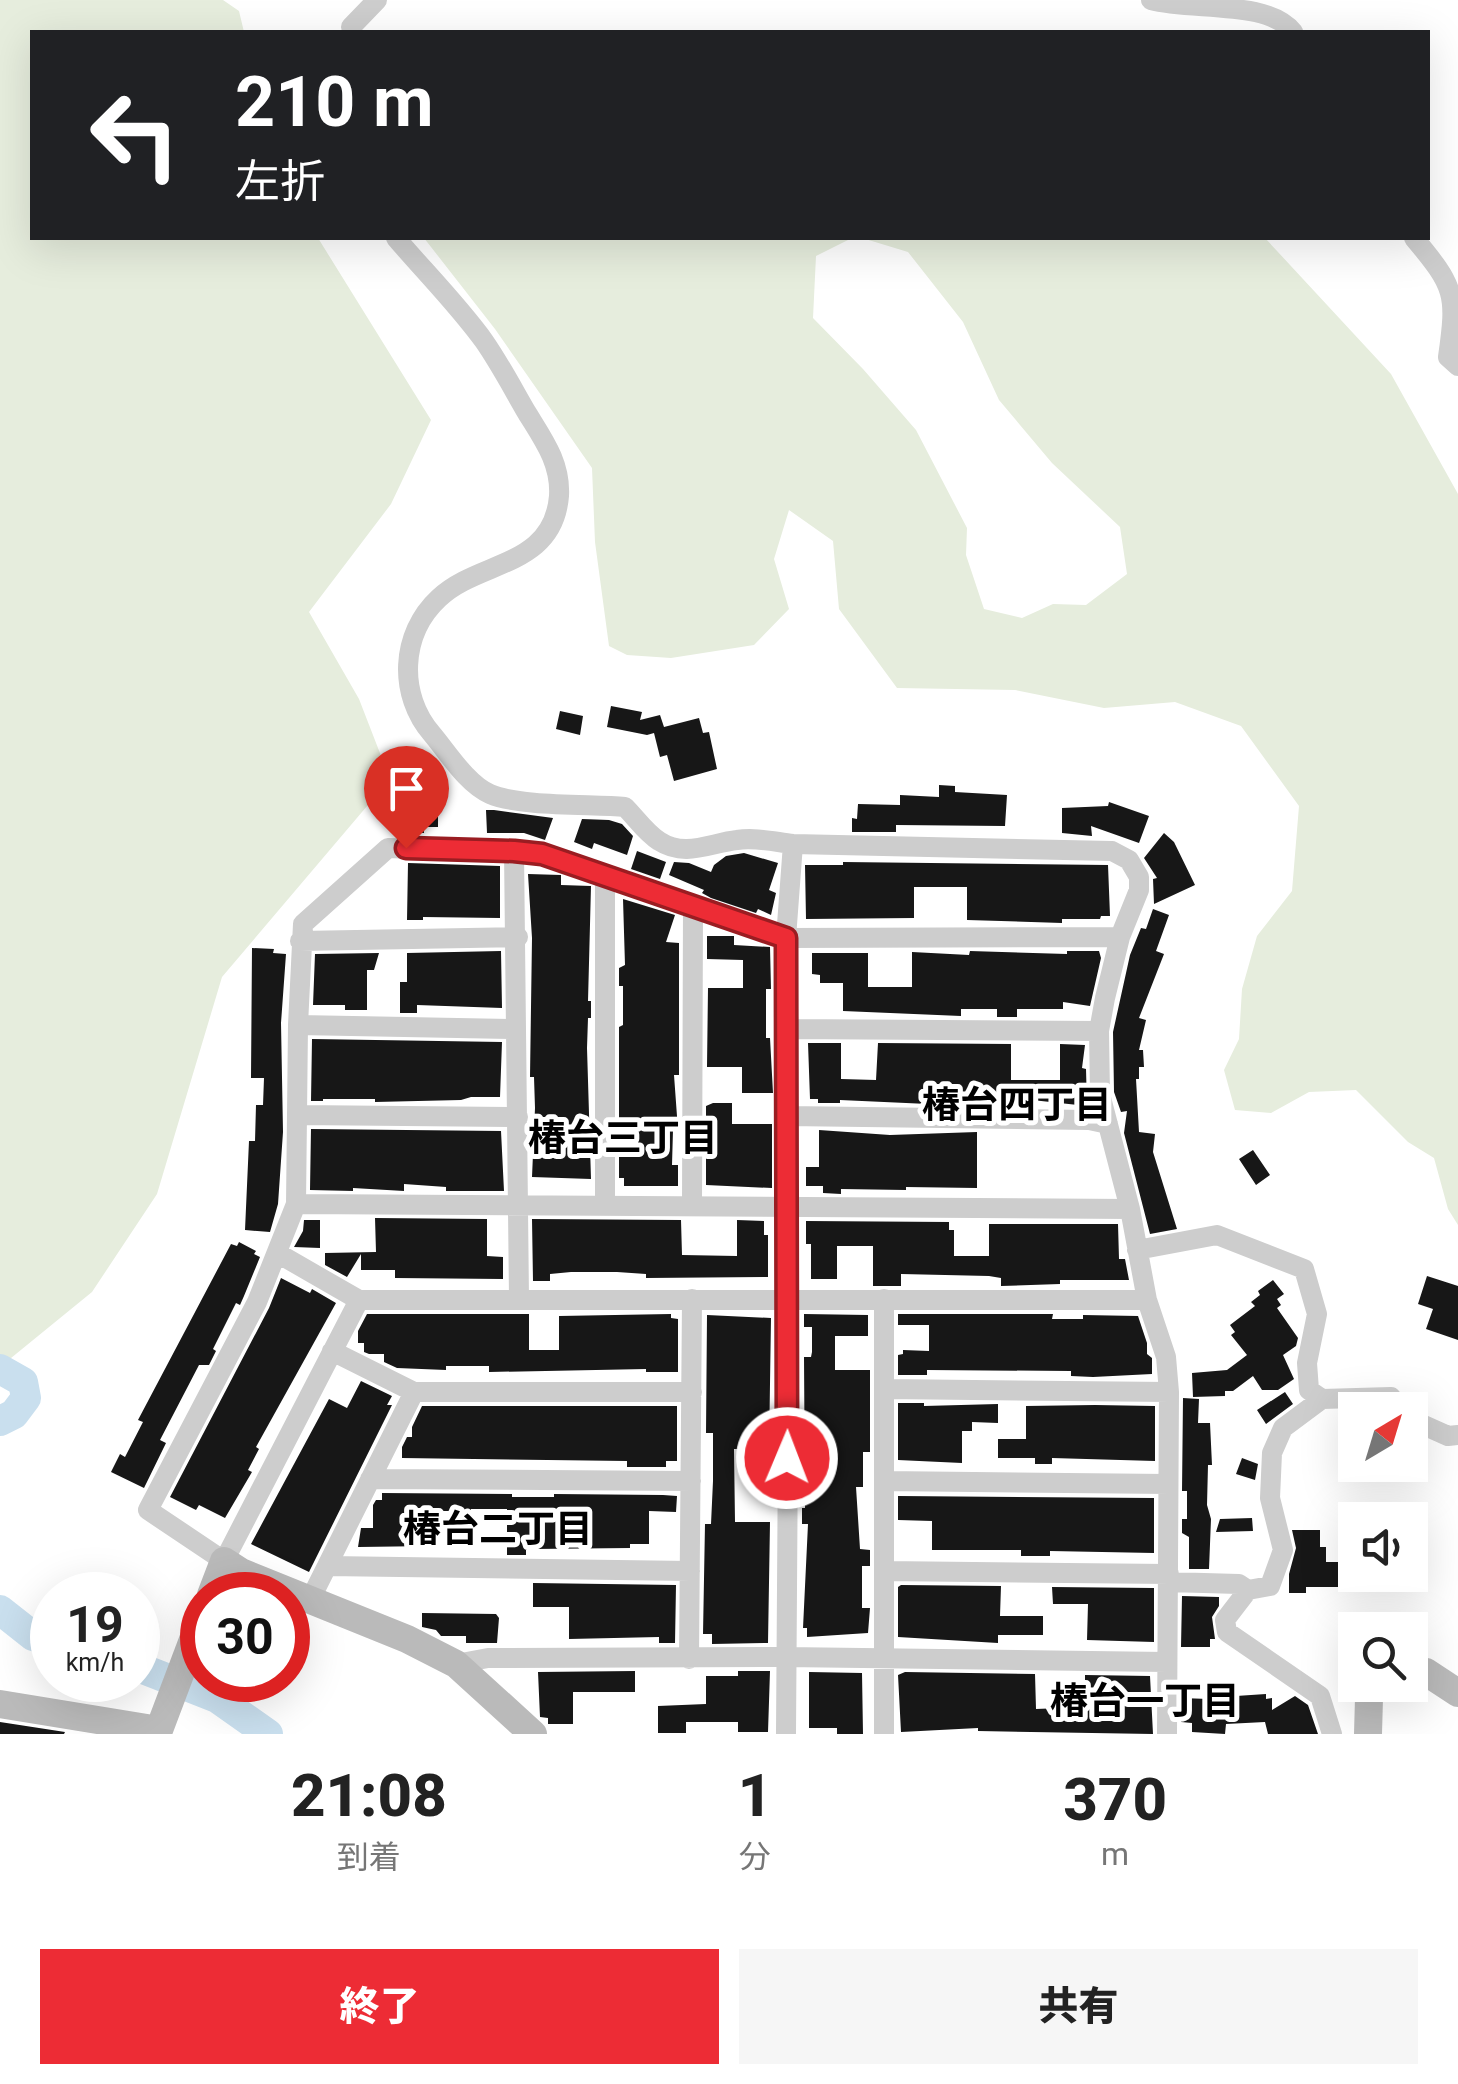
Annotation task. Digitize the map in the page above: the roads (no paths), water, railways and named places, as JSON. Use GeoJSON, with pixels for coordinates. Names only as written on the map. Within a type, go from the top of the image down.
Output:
{"type":"FeatureCollection","features":[{"type":"Feature","properties":{"kind":"street"},"geometry":{"type":"LineString","coordinates":[[350,30],[354,0]]}},
{"type":"Feature","properties":{"kind":"street"},"geometry":{"type":"LineString","coordinates":[[350,30],[376,0]]}},
{"type":"Feature","properties":{"kind":"street"},"geometry":{"type":"LineString","coordinates":[[1151,0],[1170,5],[1255,8],[1275,14],[1292,30]]}},
{"type":"Feature","properties":{"kind":"street"},"geometry":{"type":"LineString","coordinates":[[398,240],[484,341],[556,463],[559,496],[551,526],[529,552],[440,597],[418,628],[410,650],[407,686],[426,728],[476,784],[490,794],[518,800],[625,807],[658,840],[676,849],[699,849],[746,839],[793,844],[1112,852],[1129,860],[1140,876],[1139,890],[1120,937],[1099,1031],[1100,1094],[1130,1209],[1147,1300],[1166,1357],[1167,1734]]}},
{"type":"Feature","properties":{"kind":"street"},"geometry":{"type":"LineString","coordinates":[[1416,240],[1447,282],[1455,309],[1448,357],[1458,366]]}},
{"type":"Feature","properties":{"kind":"street"},"geometry":{"type":"LineString","coordinates":[[786,1734],[786,938],[793,844]]}},
{"type":"Feature","properties":{"kind":"street"},"geometry":{"type":"LineString","coordinates":[[240,1572],[148,1510],[258,1302],[296,1204],[303,924],[388,848],[542,854],[786,938],[1120,937]]}},
{"type":"Feature","properties":{"kind":"street"},"geometry":{"type":"LineString","coordinates":[[514,851],[518,937],[519,1299]]}},
{"type":"Feature","properties":{"kind":"street"},"geometry":{"type":"LineString","coordinates":[[605,878],[605,1206]]}},
{"type":"Feature","properties":{"kind":"street"},"geometry":{"type":"LineString","coordinates":[[692,1206],[693,907]]}},
{"type":"Feature","properties":{"kind":"street"},"geometry":{"type":"LineString","coordinates":[[300,941],[518,937]]}},
{"type":"Feature","properties":{"kind":"street"},"geometry":{"type":"LineString","coordinates":[[298,1025],[516,1029]]}},
{"type":"Feature","properties":{"kind":"street"},"geometry":{"type":"LineString","coordinates":[[786,1028],[1099,1031]]}},
{"type":"Feature","properties":{"kind":"street"},"geometry":{"type":"LineString","coordinates":[[298,1115],[518,1117]]}},
{"type":"Feature","properties":{"kind":"street"},"geometry":{"type":"LineString","coordinates":[[788,1116],[1089,1120],[1108,1124]]}},
{"type":"Feature","properties":{"kind":"street"},"geometry":{"type":"LineString","coordinates":[[296,1204],[1130,1209]]}},
{"type":"Feature","properties":{"kind":"street"},"geometry":{"type":"LineString","coordinates":[[1138,1250],[1217,1235],[1304,1269],[1317,1314],[1307,1363],[1310,1390],[1322,1400]]}},
{"type":"Feature","properties":{"kind":"street"},"geometry":{"type":"LineString","coordinates":[[278,1254],[359,1300],[1147,1300]]}},
{"type":"Feature","properties":{"kind":"street"},"geometry":{"type":"LineString","coordinates":[[690,1659],[692,1299]]}},
{"type":"Feature","properties":{"kind":"street"},"geometry":{"type":"LineString","coordinates":[[884,1299],[884,1734]]}},
{"type":"Feature","properties":{"kind":"street"},"geometry":{"type":"LineString","coordinates":[[219,1572],[359,1300]]}},
{"type":"Feature","properties":{"kind":"street"},"geometry":{"type":"LineString","coordinates":[[332,1351],[414,1392],[692,1392]]}},
{"type":"Feature","properties":{"kind":"street"},"geometry":{"type":"LineString","coordinates":[[884,1390],[1169,1392]]}},
{"type":"Feature","properties":{"kind":"street"},"geometry":{"type":"LineString","coordinates":[[414,1392],[310,1600],[407,1639],[456,1664],[533,1734]]}},
{"type":"Feature","properties":{"kind":"street"},"geometry":{"type":"LineString","coordinates":[[1332,1734],[1320,1696],[1227,1632],[1225,1620],[1248,1590],[1270,1586],[1283,1550],[1270,1498],[1272,1453],[1283,1428],[1322,1400],[1338,1399]]}},
{"type":"Feature","properties":{"kind":"street"},"geometry":{"type":"LineString","coordinates":[[1428,1427],[1448,1436],[1458,1435]]}},
{"type":"Feature","properties":{"kind":"street"},"geometry":{"type":"LineString","coordinates":[[370,1479],[691,1481]]}},
{"type":"Feature","properties":{"kind":"street"},"geometry":{"type":"LineString","coordinates":[[884,1480],[1168,1484]]}},
{"type":"Feature","properties":{"kind":"street"},"geometry":{"type":"LineString","coordinates":[[327,1566],[690,1571]]}},
{"type":"Feature","properties":{"kind":"street"},"geometry":{"type":"LineString","coordinates":[[884,1572],[1168,1578],[1239,1584],[1248,1590]]}},
{"type":"Feature","properties":{"kind":"street"},"geometry":{"type":"LineString","coordinates":[[456,1664],[488,1658],[784,1657],[1166,1662]]}},
{"type":"Feature","properties":{"kind":"street"},"geometry":{"type":"LineString","coordinates":[[1428,1673],[1450,1688]]}},
{"type":"Feature","properties":{"kind":"street"},"geometry":{"type":"LineString","coordinates":[[0,1704],[160,1733],[180,1674]]}},
{"type":"Feature","properties":{"kind":"street"},"geometry":{"type":"LineString","coordinates":[[1368,1702],[1368,1734]]}},
{"type":"Feature","properties":{"kind":"waterway"},"geometry":{"type":"LineString","coordinates":[[0,1369],[23,1382],[26,1398],[14,1414],[0,1421]]}},
{"type":"Feature","properties":{"kind":"waterway"},"geometry":{"type":"LineString","coordinates":[[0,1610],[30,1634]]}},
{"type":"Feature","properties":{"kind":"waterway"},"geometry":{"type":"LineString","coordinates":[[0,1624],[8,1616]]}},
{"type":"Feature","properties":{"kind":"waterway"},"geometry":{"type":"LineString","coordinates":[[160,1676],[217,1698],[268,1734]]}},
{"type":"Feature","properties":{"kind":"district","name":"椿台四丁目"},"geometry":{"type":"Point","coordinates":[1017,1105]}},
{"type":"Feature","properties":{"kind":"district","name":"椿台三丁目"},"geometry":{"type":"Point","coordinates":[623,1138]}},
{"type":"Feature","properties":{"kind":"district","name":"椿台二丁目"},"geometry":{"type":"Point","coordinates":[498,1529]}},
{"type":"Feature","properties":{"kind":"district","name":"椿台一丁目"},"geometry":{"type":"Point","coordinates":[1145,1701]}}]}
